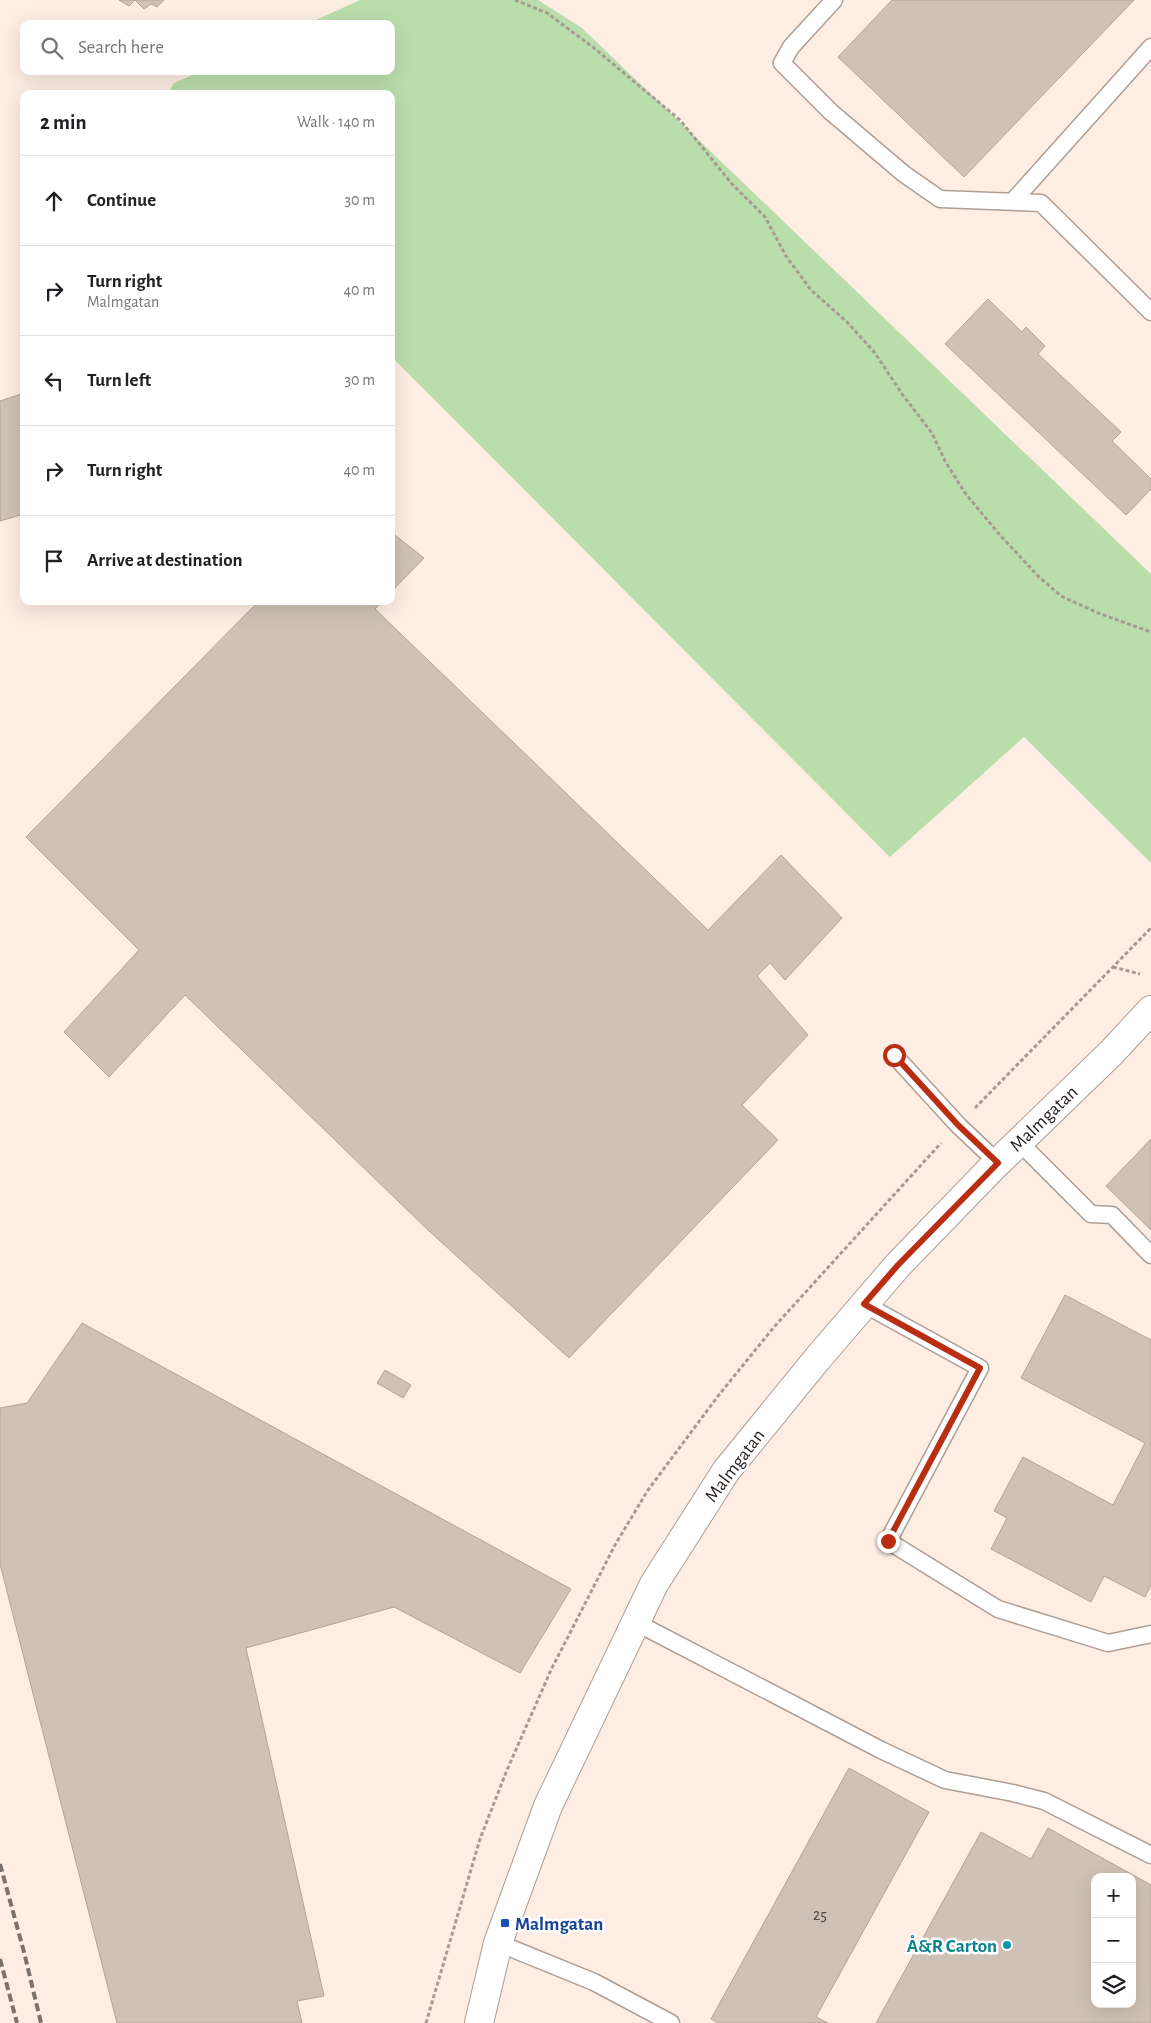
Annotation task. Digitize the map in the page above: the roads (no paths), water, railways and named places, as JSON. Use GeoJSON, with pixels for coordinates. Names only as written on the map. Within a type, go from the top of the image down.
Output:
{"type":"FeatureCollection","features":[{"type":"Feature","properties":{"kind":"street","name":"Malmgatan"},"geometry":{"type":"LineString","coordinates":[[479,2023],[498,1943],[548,1806],[654,1584],[726,1471],[818,1358],[898,1265],[1019,1142],[1111,1053],[1151,1010]]}},
{"type":"Feature","properties":{"kind":"lane"},"geometry":{"type":"LineString","coordinates":[[834,0],[790,47],[782,63],[832,112],[904,174],[940,199],[1041,203],[1151,312]]}},
{"type":"Feature","properties":{"kind":"lane"},"geometry":{"type":"LineString","coordinates":[[1013,201],[1151,47]]}},
{"type":"Feature","properties":{"kind":"lane"},"geometry":{"type":"LineString","coordinates":[[894,1055],[958,1125],[998,1163]]}},
{"type":"Feature","properties":{"kind":"lane"},"geometry":{"type":"LineString","coordinates":[[1019,1142],[1091,1214],[1112,1215],[1151,1255]]}},
{"type":"Feature","properties":{"kind":"lane"},"geometry":{"type":"LineString","coordinates":[[864,1304],[980,1368],[888,1541],[998,1609],[1108,1643],[1151,1634]]}},
{"type":"Feature","properties":{"kind":"lane"},"geometry":{"type":"LineString","coordinates":[[635,1622],[881,1750],[945,1780],[1044,1801],[1151,1855]]}},
{"type":"Feature","properties":{"kind":"lane"},"geometry":{"type":"LineString","coordinates":[[498,1943],[594,1982],[671,2023]]}},
{"type":"Feature","properties":{"kind":"railway"},"geometry":{"type":"LineString","coordinates":[[0,1864],[41,2023]]}},
{"type":"Feature","properties":{"kind":"railway"},"geometry":{"type":"LineString","coordinates":[[0,1959],[17,2023]]}},
{"type":"Feature","properties":{"kind":"place","name":"Malmgatan"},"geometry":{"type":"Point","coordinates":[505,1923]}},
{"type":"Feature","properties":{"kind":"place","name":"Å&R Carton"},"geometry":{"type":"Point","coordinates":[1007,1945]}}]}
